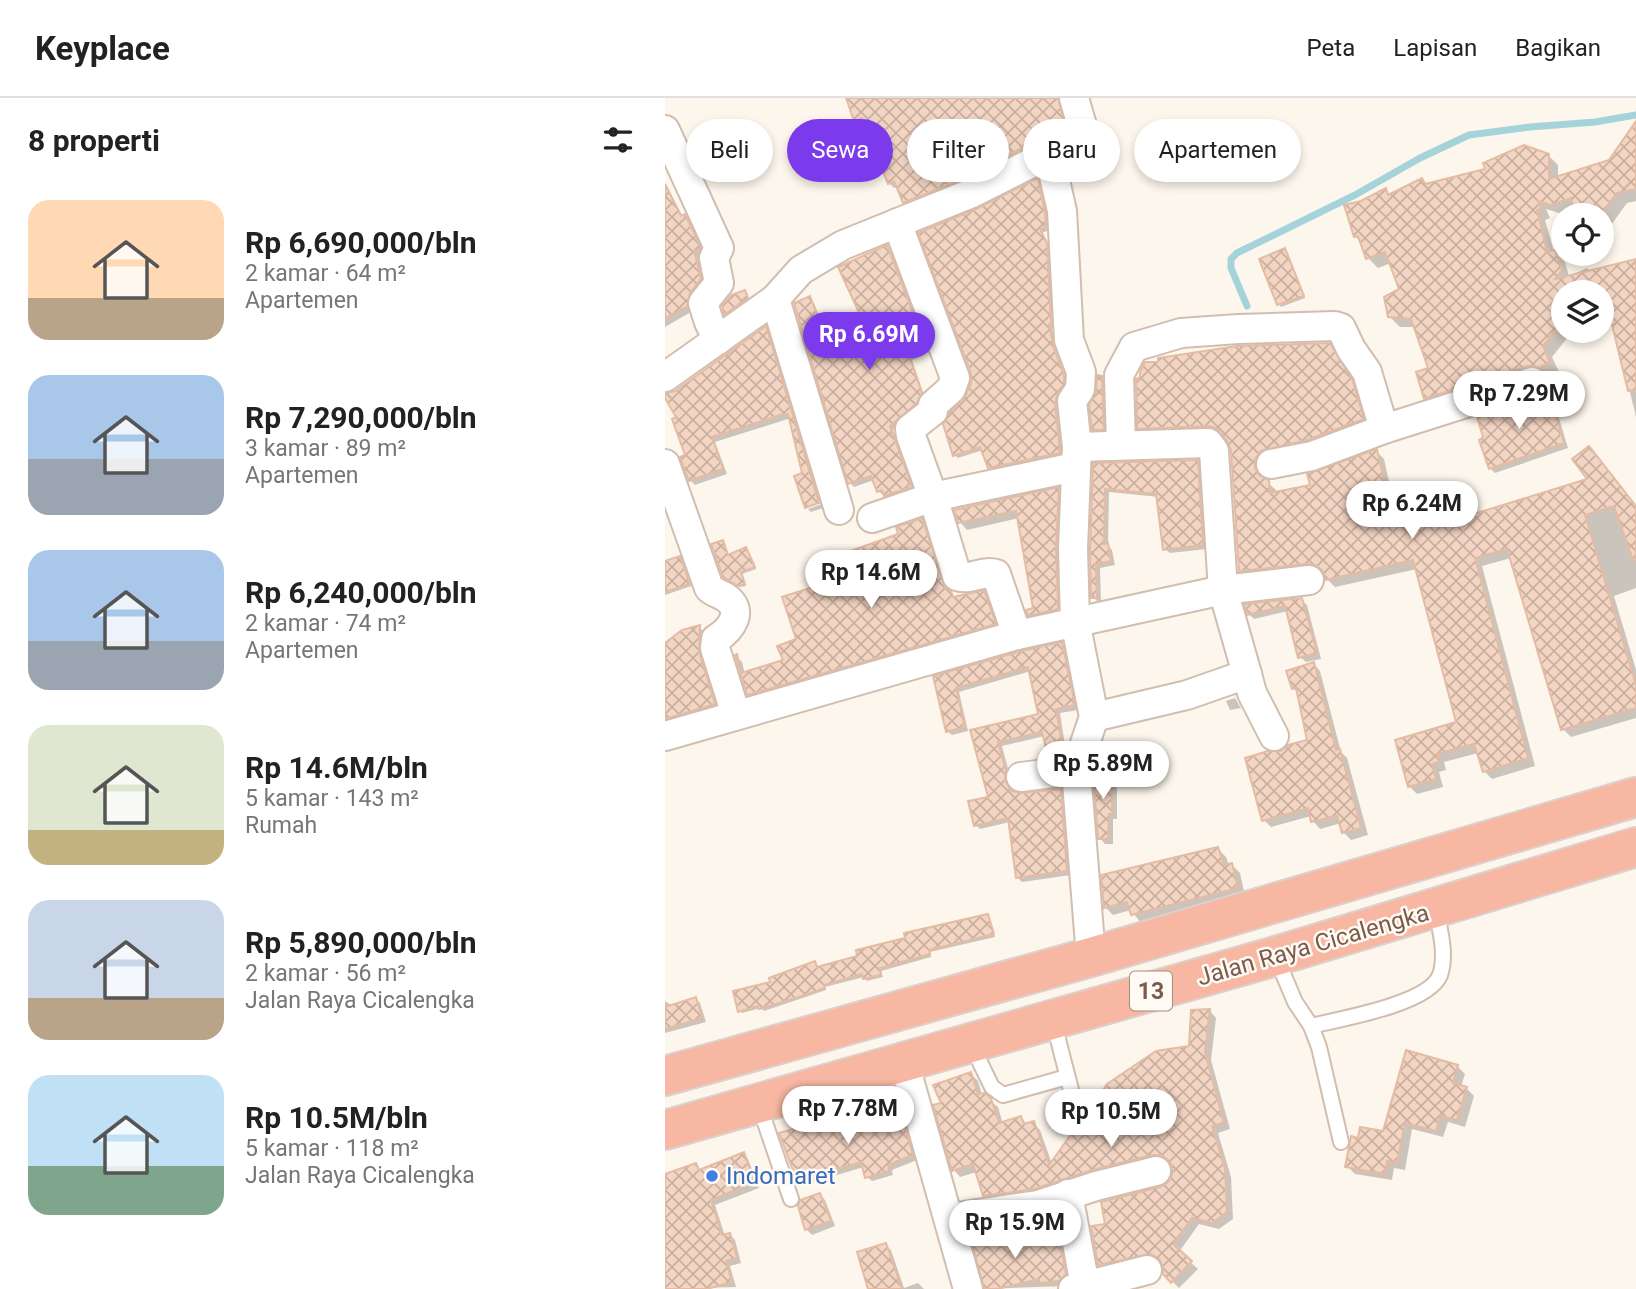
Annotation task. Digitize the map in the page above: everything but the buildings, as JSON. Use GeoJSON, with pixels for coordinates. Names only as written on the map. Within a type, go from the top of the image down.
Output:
{"type":"FeatureCollection","features":[{"type":"Feature","properties":{"kind":"highway","name":"Jalan Raya Cicalengka"},"geometry":{"type":"LineString","coordinates":[[665,1076],[1091,957],[1636,797]]}},
{"type":"Feature","properties":{"kind":"highway","name":"Jalan Raya Cicalengka"},"geometry":{"type":"LineString","coordinates":[[665,1130],[1276,956],[1636,847]]}},
{"type":"Feature","properties":{"kind":"street"},"geometry":{"type":"LineString","coordinates":[[1074,98],[1080,119]]}},
{"type":"Feature","properties":{"kind":"street"},"geometry":{"type":"LineString","coordinates":[[665,130],[719,248],[714,258],[719,283],[703,303],[718,340]]}},
{"type":"Feature","properties":{"kind":"street"},"geometry":{"type":"LineString","coordinates":[[665,377],[775,299],[801,270],[843,245],[972,193],[1023,167]]}},
{"type":"Feature","properties":{"kind":"street"},"geometry":{"type":"LineString","coordinates":[[1055,182],[1062,211],[1069,340],[1081,372],[1080,389],[1072,401],[1076,457],[1073,549],[1075,621],[1094,717],[1076,770],[1091,957]]}},
{"type":"Feature","properties":{"kind":"street"},"geometry":{"type":"LineString","coordinates":[[897,223],[955,378],[951,389],[933,405],[933,411],[910,429],[911,436],[957,576],[962,578],[989,572],[996,574],[1017,635]]}},
{"type":"Feature","properties":{"kind":"street"},"geometry":{"type":"LineString","coordinates":[[775,299],[839,510]]}},
{"type":"Feature","properties":{"kind":"street"},"geometry":{"type":"LineString","coordinates":[[1121,445],[1119,375],[1134,347],[1181,333],[1238,329],[1341,328],[1367,372],[1384,429]]}},
{"type":"Feature","properties":{"kind":"street"},"geometry":{"type":"LineString","coordinates":[[1271,464],[1312,456],[1384,429],[1532,382]]}},
{"type":"Feature","properties":{"kind":"street"},"geometry":{"type":"LineString","coordinates":[[872,518],[933,497],[1121,445],[1208,443],[1214,451],[1223,590],[1252,693],[1274,736]]}},
{"type":"Feature","properties":{"kind":"street"},"geometry":{"type":"LineString","coordinates":[[665,464],[709,588],[712,592],[726,597],[736,611],[735,620],[724,634],[716,639],[715,649],[736,715]]}},
{"type":"Feature","properties":{"kind":"street"},"geometry":{"type":"LineString","coordinates":[[665,736],[1017,635],[1223,590],[1309,580]]}},
{"type":"Feature","properties":{"kind":"street"},"geometry":{"type":"LineString","coordinates":[[1094,717],[1161,703],[1247,674]]}},
{"type":"Feature","properties":{"kind":"street"},"geometry":{"type":"LineString","coordinates":[[1021,777],[1076,770]]}},
{"type":"Feature","properties":{"kind":"street"},"geometry":{"type":"LineString","coordinates":[[904,1062],[968,1289]]}},
{"type":"Feature","properties":{"kind":"street"},"geometry":{"type":"LineString","coordinates":[[950,1218],[1038,1205],[1068,1194],[1156,1171]]}},
{"type":"Feature","properties":{"kind":"street"},"geometry":{"type":"LineString","coordinates":[[1068,1194],[1079,1287],[1147,1270]]}},
{"type":"Feature","properties":{"kind":"lane"},"geometry":{"type":"LineString","coordinates":[[1311,1026],[1398,1004],[1423,994],[1436,984],[1441,973],[1442,938],[1436,909]]}},
{"type":"Feature","properties":{"kind":"lane"},"geometry":{"type":"LineString","coordinates":[[1276,956],[1295,1002],[1311,1026],[1319,1047],[1341,1142]]}},
{"type":"Feature","properties":{"kind":"lane"},"geometry":{"type":"LineString","coordinates":[[1053,1018],[1077,1113]]}},
{"type":"Feature","properties":{"kind":"lane"},"geometry":{"type":"LineString","coordinates":[[971,1042],[992,1087],[1003,1095],[1067,1077]]}},
{"type":"Feature","properties":{"kind":"lane"},"geometry":{"type":"LineString","coordinates":[[758,1103],[791,1199]]}},
{"type":"Feature","properties":{"kind":"waterway"},"geometry":{"type":"LineString","coordinates":[[1247,306],[1231,268],[1231,259],[1237,253],[1355,195],[1420,158],[1469,135],[1636,115]]}},
{"type":"Feature","properties":{"kind":"place","name":"Indomaret"},"geometry":{"type":"Point","coordinates":[712,1176]}}]}
